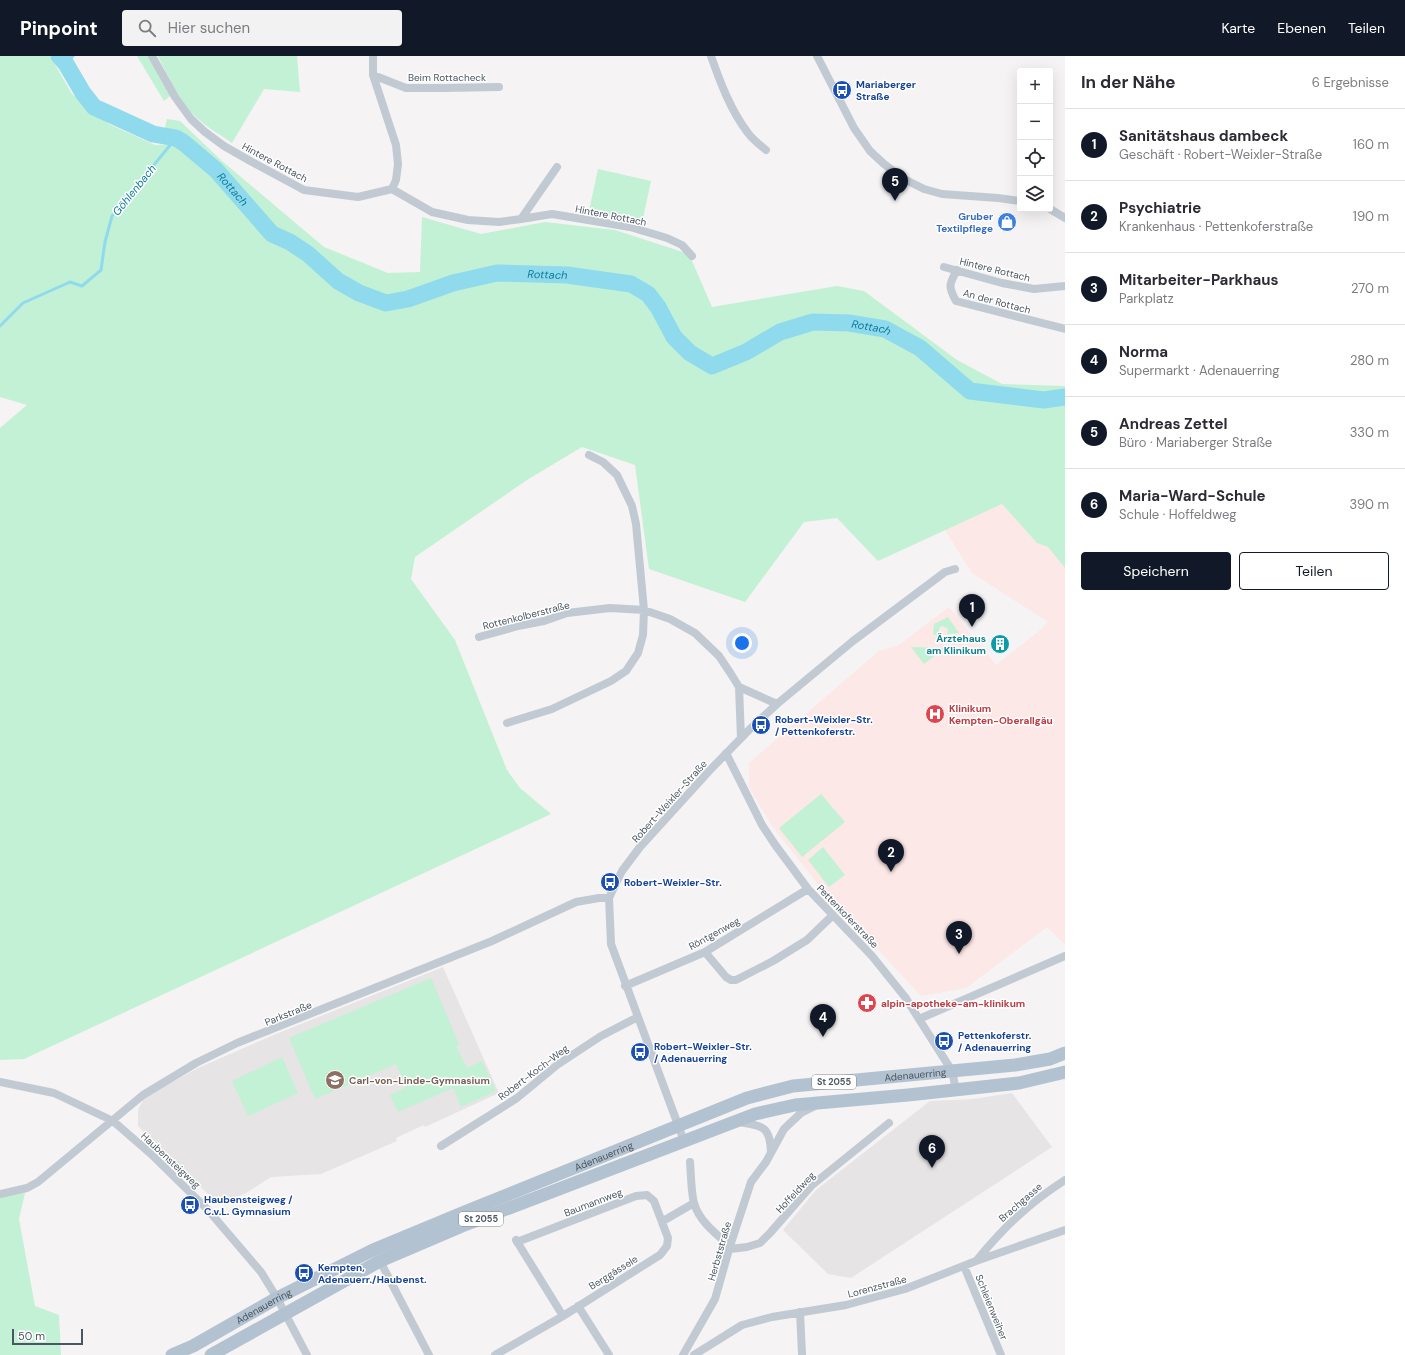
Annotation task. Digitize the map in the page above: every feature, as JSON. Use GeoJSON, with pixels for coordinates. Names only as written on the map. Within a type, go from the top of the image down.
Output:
{"type":"FeatureCollection","features":[{"type":"Feature","properties":{"kind":"main road","name":"Adenauerring"},"geometry":{"type":"LineString","coordinates":[[172,1355],[193,1346],[278,1298],[373,1250],[747,1098],[793,1086],[1015,1065],[1050,1059],[1065,1053]]}},
{"type":"Feature","properties":{"kind":"main road","name":"Adenauerring"},"geometry":{"type":"LineString","coordinates":[[212,1355],[380,1261],[462,1226],[755,1114],[795,1104],[908,1095],[1019,1083],[1065,1072]]}},
{"type":"Feature","properties":{"kind":"street","name":"Hintere Rottach"},"geometry":{"type":"LineString","coordinates":[[152,56],[174,97],[191,120],[224,146],[304,190],[358,197],[392,189],[432,212],[476,220],[499,222],[552,214],[630,227],[667,238],[682,245],[692,256]]}},
{"type":"Feature","properties":{"kind":"street"},"geometry":{"type":"LineString","coordinates":[[374,56],[373,75],[396,145],[398,164],[396,180],[392,189]]}},
{"type":"Feature","properties":{"kind":"street"},"geometry":{"type":"LineString","coordinates":[[711,56],[724,91],[738,118],[748,134],[766,150]]}},
{"type":"Feature","properties":{"kind":"street"},"geometry":{"type":"LineString","coordinates":[[817,56],[854,128],[870,151],[904,179],[924,189],[942,194],[1017,201]]}},
{"type":"Feature","properties":{"kind":"street","name":"Beim Rottacheck"},"geometry":{"type":"LineString","coordinates":[[373,75],[406,88],[499,87]]}},
{"type":"Feature","properties":{"kind":"street"},"geometry":{"type":"LineString","coordinates":[[520,219],[557,167]]}},
{"type":"Feature","properties":{"kind":"street"},"geometry":{"type":"LineString","coordinates":[[1053,211],[1065,218]]}},
{"type":"Feature","properties":{"kind":"street","name":"Hintere Rottach"},"geometry":{"type":"LineString","coordinates":[[944,267],[1002,283],[1034,289],[1065,286]]}},
{"type":"Feature","properties":{"kind":"street","name":"An der Rottach"},"geometry":{"type":"LineString","coordinates":[[957,270],[952,279],[950,291],[956,301],[1065,329]]}},
{"type":"Feature","properties":{"kind":"street"},"geometry":{"type":"LineString","coordinates":[[507,723],[552,708],[611,681],[626,671],[638,653],[643,635],[644,610],[638,538],[632,506],[617,475],[604,462],[589,456]]}},
{"type":"Feature","properties":{"kind":"street","name":"Robert-Weixler-Straße"},"geometry":{"type":"LineString","coordinates":[[684,1140],[625,986],[611,944],[609,898],[622,871],[640,846],[741,738],[777,704],[853,641],[945,572],[955,569]]}},
{"type":"Feature","properties":{"kind":"street","name":"Rottenkolberstraße"},"geometry":{"type":"LineString","coordinates":[[479,638],[518,626],[544,621],[567,613],[610,608],[644,610],[670,619],[695,633],[719,656],[739,688],[741,738]]}},
{"type":"Feature","properties":{"kind":"street"},"geometry":{"type":"LineString","coordinates":[[739,688],[777,704]]}},
{"type":"Feature","properties":{"kind":"street","name":"Pettenkoferstraße"},"geometry":{"type":"LineString","coordinates":[[726,753],[762,825],[776,846],[808,889],[872,956],[906,997],[952,1071],[956,1090]]}},
{"type":"Feature","properties":{"kind":"street","name":"Röntgenweg"},"geometry":{"type":"LineString","coordinates":[[625,986],[705,952],[808,889]]}},
{"type":"Feature","properties":{"kind":"street","name":"Parkstraße"},"geometry":{"type":"LineString","coordinates":[[0,1194],[27,1188],[38,1182],[143,1095],[196,1063],[237,1044],[492,941],[576,902],[599,898],[609,898]]}},
{"type":"Feature","properties":{"kind":"street"},"geometry":{"type":"LineString","coordinates":[[705,952],[726,977],[731,980],[736,980],[773,961],[807,940],[833,916]]}},
{"type":"Feature","properties":{"kind":"street"},"geometry":{"type":"LineString","coordinates":[[919,1019],[1065,956]]}},
{"type":"Feature","properties":{"kind":"street","name":"Robert-Koch-Weg"},"geometry":{"type":"LineString","coordinates":[[441,1146],[517,1098],[557,1065],[601,1036],[638,1017]]}},
{"type":"Feature","properties":{"kind":"street","name":"Haubensteigweg"},"geometry":{"type":"LineString","coordinates":[[0,1082],[54,1093],[113,1121],[163,1165],[208,1210],[261,1272],[278,1298],[307,1355]]}},
{"type":"Feature","properties":{"kind":"street","name":"Herbststraße"},"geometry":{"type":"LineString","coordinates":[[683,1355],[715,1299],[751,1182],[771,1153],[784,1129],[801,1113],[821,1102]]}},
{"type":"Feature","properties":{"kind":"street"},"geometry":{"type":"LineString","coordinates":[[736,1121],[762,1127],[768,1132],[771,1140],[771,1153]]}},
{"type":"Feature","properties":{"kind":"street","name":"Hoffeldweg"},"geometry":{"type":"LineString","coordinates":[[730,1248],[747,1247],[760,1243],[811,1186],[889,1124]]}},
{"type":"Feature","properties":{"kind":"street"},"geometry":{"type":"LineString","coordinates":[[690,1162],[694,1203],[700,1217],[708,1227],[730,1248]]}},
{"type":"Feature","properties":{"kind":"street","name":"Brachgasse"},"geometry":{"type":"LineString","coordinates":[[976,1261],[1017,1216],[1047,1191],[1065,1180]]}},
{"type":"Feature","properties":{"kind":"street","name":"Baumannweg"},"geometry":{"type":"LineString","coordinates":[[563,1316],[516,1241],[636,1196],[647,1195],[654,1201],[663,1221],[668,1238],[667,1246],[660,1255]]}},
{"type":"Feature","properties":{"kind":"street"},"geometry":{"type":"LineString","coordinates":[[663,1221],[694,1203]]}},
{"type":"Feature","properties":{"kind":"street","name":"Lorenzstraße"},"geometry":{"type":"LineString","coordinates":[[694,1355],[742,1325],[772,1317],[846,1305],[905,1289],[976,1261],[1065,1230]]}},
{"type":"Feature","properties":{"kind":"street","name":"Berggässele"},"geometry":{"type":"LineString","coordinates":[[495,1355],[563,1316],[660,1255]]}},
{"type":"Feature","properties":{"kind":"street"},"geometry":{"type":"LineString","coordinates":[[380,1261],[429,1355]]}},
{"type":"Feature","properties":{"kind":"street","name":"Schleienweiher"},"geometry":{"type":"LineString","coordinates":[[964,1266],[998,1354]]}},
{"type":"Feature","properties":{"kind":"street"},"geometry":{"type":"LineString","coordinates":[[578,1306],[609,1355]]}},
{"type":"Feature","properties":{"kind":"street"},"geometry":{"type":"LineString","coordinates":[[800,1312],[802,1354]]}},
{"type":"Feature","properties":{"kind":"shaded area","name":"Klinikum Kempten-Oberallgäu"},"geometry":{"type":"Polygon","coordinates":[[[1002,504],[1037,543],[1048,547],[1065,568],[1065,945],[1047,927],[966,988],[921,996],[818,884],[772,826],[749,787],[749,763],[879,651],[899,645],[949,607],[996,665],[1038,632],[1048,622],[972,573],[945,530],[1002,504]]]}},
{"type":"Feature","properties":{"kind":"shaded area","name":"Carl-von-Linde-Gymnasium"},"geometry":{"type":"Polygon","coordinates":[[[443,967],[499,1093],[425,1127],[424,1125],[396,1138],[397,1141],[321,1174],[271,1177],[246,1193],[219,1205],[138,1126],[138,1110],[144,1098],[198,1068],[276,1034],[443,967]]]}},
{"type":"Feature","properties":{"kind":"shaded area"},"geometry":{"type":"Polygon","coordinates":[[[1012,1093],[1052,1147],[851,1278],[828,1274],[783,1230],[816,1190],[930,1101],[973,1099],[1012,1093]]]}},
{"type":"Feature","properties":{"kind":"green space"},"geometry":{"type":"Polygon","coordinates":[[[0,56],[50,56],[72,94],[109,124],[155,145],[178,144],[165,127],[167,119],[180,121],[222,161],[324,247],[388,273],[420,272],[422,217],[481,234],[545,222],[615,230],[689,254],[712,307],[837,286],[864,291],[957,360],[1002,384],[1065,386],[1065,568],[1048,547],[1037,543],[1002,504],[878,561],[837,518],[804,522],[745,602],[649,569],[635,465],[582,447],[527,480],[415,557],[411,579],[455,640],[507,770],[520,788],[551,814],[24,1059],[0,1060],[0,428],[27,405],[0,397],[0,56]]]}},
{"type":"Feature","properties":{"kind":"green space"},"geometry":{"type":"Polygon","coordinates":[[[137,56],[149,56],[170,96],[164,101],[137,56]]]}},
{"type":"Feature","properties":{"kind":"green space"},"geometry":{"type":"Polygon","coordinates":[[[158,56],[297,56],[300,92],[264,89],[232,143],[194,116],[176,91],[158,56]]]}},
{"type":"Feature","properties":{"kind":"green space"},"geometry":{"type":"Polygon","coordinates":[[[598,169],[651,181],[642,223],[589,211],[598,169]]]}},
{"type":"Feature","properties":{"kind":"green space"},"geometry":{"type":"Polygon","coordinates":[[[948,617],[959,633],[947,634],[948,629],[943,626],[939,628],[939,635],[933,635],[934,624],[948,617]]]}},
{"type":"Feature","properties":{"kind":"green space"},"geometry":{"type":"Polygon","coordinates":[[[911,647],[945,648],[924,664],[911,647]]]}},
{"type":"Feature","properties":{"kind":"green space"},"geometry":{"type":"Polygon","coordinates":[[[821,794],[845,822],[802,857],[779,828],[821,794]]]}},
{"type":"Feature","properties":{"kind":"green space"},"geometry":{"type":"Polygon","coordinates":[[[823,847],[845,875],[829,887],[808,860],[823,847]]]}},
{"type":"Feature","properties":{"kind":"green space"},"geometry":{"type":"Polygon","coordinates":[[[431,978],[459,1044],[456,1046],[467,1068],[482,1061],[496,1091],[461,1107],[453,1088],[398,1112],[390,1095],[406,1087],[396,1064],[315,1099],[289,1038],[431,978]]]}},
{"type":"Feature","properties":{"kind":"green space"},"geometry":{"type":"Polygon","coordinates":[[[282,1057],[298,1093],[248,1116],[232,1081],[282,1057]]]}},
{"type":"Feature","properties":{"kind":"green space"},"geometry":{"type":"Polygon","coordinates":[[[25,1193],[19,1219],[35,1306],[59,1315],[61,1355],[0,1355],[0,1197],[25,1193]]]}},
{"type":"Feature","properties":{"kind":"waterway","name":"Rottach"},"geometry":{"type":"LineString","coordinates":[[59,56],[66,64],[83,93],[94,107],[153,134],[176,138],[184,143],[216,170],[272,234],[290,242],[308,254],[338,281],[359,293],[386,303],[408,299],[453,283],[497,273],[567,275],[631,284],[648,294],[658,307],[674,337],[690,353],[712,366],[746,352],[780,332],[813,322],[849,323],[885,329],[920,348],[970,391],[1044,400],[1065,397]]}},
{"type":"Feature","properties":{"kind":"waterway"},"geometry":{"type":"LineString","coordinates":[[66,64],[73,56]]}},
{"type":"Feature","properties":{"kind":"waterway","name":"Göhlenbach"},"geometry":{"type":"LineString","coordinates":[[0,326],[23,303],[70,282],[82,286],[101,270],[105,242],[112,216],[176,138]]}},
{"type":"Feature","properties":{"kind":"place","name":"Mariaberger Straße"},"geometry":{"type":"Point","coordinates":[842,90]}},
{"type":"Feature","properties":{"kind":"place","name":"Andreas Zettel"},"geometry":{"type":"Point","coordinates":[895,201]}},
{"type":"Feature","properties":{"kind":"place","name":"Gruber Textilpflege"},"geometry":{"type":"Point","coordinates":[1007,222]}},
{"type":"Feature","properties":{"kind":"place","name":"Sanitätshaus dambeck"},"geometry":{"type":"Point","coordinates":[972,627]}},
{"type":"Feature","properties":{"kind":"place","name":"Ärztehaus am Klinikum"},"geometry":{"type":"Point","coordinates":[1000,644]}},
{"type":"Feature","properties":{"kind":"place","name":"Klinikum Kempten-Oberallgäu"},"geometry":{"type":"Point","coordinates":[935,714]}},
{"type":"Feature","properties":{"kind":"place","name":"Robert-Weixler-Str. / Pettenkoferstr."},"geometry":{"type":"Point","coordinates":[761,725]}},
{"type":"Feature","properties":{"kind":"place","name":"Psychiatrie"},"geometry":{"type":"Point","coordinates":[891,872]}},
{"type":"Feature","properties":{"kind":"place","name":"Robert-Weixler-Str."},"geometry":{"type":"Point","coordinates":[610,882]}},
{"type":"Feature","properties":{"kind":"place","name":"Mitarbeiter-Parkhaus"},"geometry":{"type":"Point","coordinates":[959,954]}},
{"type":"Feature","properties":{"kind":"place","name":"alpin-apotheke-am-klinikum"},"geometry":{"type":"Point","coordinates":[867,1003]}},
{"type":"Feature","properties":{"kind":"place","name":"Norma"},"geometry":{"type":"Point","coordinates":[823,1037]}},
{"type":"Feature","properties":{"kind":"place","name":"Pettenkoferstr. / Adenauerring"},"geometry":{"type":"Point","coordinates":[944,1041]}},
{"type":"Feature","properties":{"kind":"place","name":"Robert-Weixler-Str. / Adenauerring"},"geometry":{"type":"Point","coordinates":[640,1052]}},
{"type":"Feature","properties":{"kind":"place","name":"Carl-von-Linde-Gymnasium"},"geometry":{"type":"Point","coordinates":[335,1080]}},
{"type":"Feature","properties":{"kind":"place","name":"Maria-Ward-Schule"},"geometry":{"type":"Point","coordinates":[932,1168]}},
{"type":"Feature","properties":{"kind":"place","name":"Haubensteigweg / C.v.L. Gymnasium"},"geometry":{"type":"Point","coordinates":[190,1205]}},
{"type":"Feature","properties":{"kind":"place","name":"Kempten, Adenauerr./Haubenst."},"geometry":{"type":"Point","coordinates":[304,1273]}}]}
